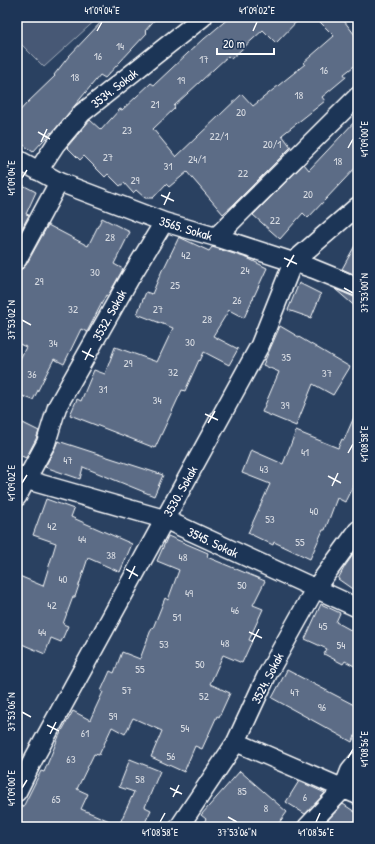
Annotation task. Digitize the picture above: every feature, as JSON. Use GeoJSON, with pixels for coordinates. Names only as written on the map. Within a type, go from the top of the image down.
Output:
{"type":"FeatureCollection","features":[{"type":"Feature","properties":{"kind":"street","name":"3534. Sokak"},"geometry":{"type":"LineString","coordinates":[[38,171],[55,145],[82,113],[203,17]]}},
{"type":"Feature","properties":{"kind":"street"},"geometry":{"type":"LineString","coordinates":[[216,237],[358,96]]}},
{"type":"Feature","properties":{"kind":"street","name":"3565. Sokak"},"geometry":{"type":"LineString","coordinates":[[17,160],[59,182],[164,222],[216,237],[314,269],[358,287]]}},
{"type":"Feature","properties":{"kind":"street"},"geometry":{"type":"LineString","coordinates":[[17,260],[59,182]]}},
{"type":"Feature","properties":{"kind":"street","name":"3530. Sokak"},"geometry":{"type":"LineString","coordinates":[[17,792],[164,519],[260,345],[293,262],[358,206]]}},
{"type":"Feature","properties":{"kind":"street","name":"3532. Sokak"},"geometry":{"type":"LineString","coordinates":[[17,497],[22,477],[46,443],[57,407],[130,278],[164,222]]}},
{"type":"Feature","properties":{"kind":"street","name":"3545. Sokak"},"geometry":{"type":"LineString","coordinates":[[22,477],[164,519],[358,608]]}},
{"type":"Feature","properties":{"kind":"street","name":"3524. Sokak"},"geometry":{"type":"LineString","coordinates":[[179,827],[236,742],[267,675],[314,589],[358,530]]}},
{"type":"Feature","properties":{"kind":"street"},"geometry":{"type":"LineString","coordinates":[[236,742],[350,792]]}},
{"type":"Feature","properties":{"kind":"street"},"geometry":{"type":"LineString","coordinates":[[350,792],[350,771],[358,761]]}},
{"type":"Feature","properties":{"kind":"street"},"geometry":{"type":"LineString","coordinates":[[307,827],[350,792]]}},
{"type":"Feature","properties":{"kind":"shaded area"},"geometry":{"type":"Polygon","coordinates":[[[17,17],[99,17],[44,67],[17,40],[17,17]]]}},
{"type":"Feature","properties":{"kind":"building"},"geometry":{"type":"Polygon","coordinates":[[[106,17],[157,17],[145,31],[147,33],[105,78],[100,75],[52,133],[51,132],[33,152],[17,140],[17,114],[55,76],[54,75],[69,56],[106,17]]]}},
{"type":"Feature","properties":{"kind":"building"},"geometry":{"type":"Polygon","coordinates":[[[230,17],[301,17],[276,43],[263,30],[231,59],[228,56],[174,106],[175,108],[153,129],[176,157],[242,94],[253,106],[305,64],[303,63],[334,36],[315,17],[341,17],[358,39],[358,63],[344,74],[346,77],[322,97],[325,101],[282,135],[291,147],[223,214],[187,172],[169,187],[166,184],[153,198],[145,198],[136,190],[133,193],[124,183],[120,186],[108,174],[105,177],[84,156],[80,160],[67,147],[90,120],[101,130],[120,109],[122,110],[151,83],[154,85],[204,38],[230,17]]]}},
{"type":"Feature","properties":{"kind":"building"},"geometry":{"type":"Polygon","coordinates":[[[358,118],[358,165],[308,218],[303,213],[280,239],[253,215],[304,164],[309,170],[358,118]]]}},
{"type":"Feature","properties":{"kind":"building"},"geometry":{"type":"Polygon","coordinates":[[[17,182],[36,192],[26,214],[29,215],[17,238],[17,182]]]}},
{"type":"Feature","properties":{"kind":"building"},"geometry":{"type":"Polygon","coordinates":[[[102,218],[130,232],[114,264],[123,269],[108,296],[106,295],[87,332],[81,329],[64,364],[54,359],[33,400],[17,394],[17,365],[26,347],[17,343],[17,270],[22,269],[26,265],[48,225],[88,246],[102,218]]]}},
{"type":"Feature","properties":{"kind":"building"},"geometry":{"type":"Polygon","coordinates":[[[179,237],[209,251],[212,247],[247,258],[267,268],[244,318],[229,310],[213,336],[238,349],[229,365],[204,352],[185,391],[182,390],[155,448],[70,415],[77,399],[81,401],[94,370],[105,374],[115,347],[157,362],[173,328],[137,314],[146,292],[152,294],[179,237]]]}},
{"type":"Feature","properties":{"kind":"building"},"geometry":{"type":"Polygon","coordinates":[[[358,240],[358,276],[342,269],[358,240]]]}},
{"type":"Feature","properties":{"kind":"building"},"geometry":{"type":"Polygon","coordinates":[[[299,283],[321,294],[311,318],[288,310],[299,283]]]}},
{"type":"Feature","properties":{"kind":"building"},"geometry":{"type":"Polygon","coordinates":[[[335,289],[354,297],[358,297],[358,309],[335,289]]]}},
{"type":"Feature","properties":{"kind":"building"},"geometry":{"type":"Polygon","coordinates":[[[280,326],[350,367],[333,395],[313,384],[296,426],[262,412],[279,372],[263,365],[280,326]]]}},
{"type":"Feature","properties":{"kind":"building"},"geometry":{"type":"Polygon","coordinates":[[[358,408],[358,475],[345,502],[337,498],[325,530],[323,530],[310,559],[274,542],[273,545],[248,533],[270,484],[242,473],[251,450],[283,464],[296,431],[338,448],[342,439],[344,440],[358,408]]]}},
{"type":"Feature","properties":{"kind":"building"},"geometry":{"type":"Polygon","coordinates":[[[17,420],[39,431],[26,458],[17,454],[17,420]]]}},
{"type":"Feature","properties":{"kind":"building"},"geometry":{"type":"Polygon","coordinates":[[[58,441],[163,475],[154,496],[83,467],[80,479],[45,467],[58,441]]]}},
{"type":"Feature","properties":{"kind":"building"},"geometry":{"type":"Polygon","coordinates":[[[46,499],[74,509],[71,517],[132,544],[120,572],[88,558],[75,597],[73,597],[63,624],[68,626],[61,642],[51,638],[45,654],[17,642],[17,575],[43,586],[56,543],[33,535],[46,499]]]}},
{"type":"Feature","properties":{"kind":"building"},"geometry":{"type":"Polygon","coordinates":[[[168,536],[208,553],[207,557],[265,581],[253,605],[263,609],[249,640],[252,641],[242,663],[223,655],[210,684],[230,693],[219,717],[217,716],[202,749],[195,746],[184,772],[151,757],[162,731],[133,718],[125,734],[112,727],[99,755],[94,754],[77,789],[88,794],[81,809],[119,825],[134,792],[119,787],[130,759],[160,771],[145,807],[151,810],[143,827],[17,827],[17,804],[23,807],[41,771],[44,772],[59,736],[73,711],[90,720],[103,692],[101,691],[110,671],[114,673],[122,652],[140,659],[165,598],[168,600],[179,570],[157,561],[168,536]]]}},
{"type":"Feature","properties":{"kind":"building"},"geometry":{"type":"Polygon","coordinates":[[[358,548],[358,593],[338,579],[358,548]]]}},
{"type":"Feature","properties":{"kind":"building"},"geometry":{"type":"Polygon","coordinates":[[[321,604],[340,613],[336,622],[358,634],[358,668],[345,661],[343,664],[324,654],[327,649],[305,639],[321,604]]]}},
{"type":"Feature","properties":{"kind":"building"},"geometry":{"type":"Polygon","coordinates":[[[287,670],[358,707],[358,730],[352,742],[272,698],[287,670]]]}},
{"type":"Feature","properties":{"kind":"building"},"geometry":{"type":"Polygon","coordinates":[[[240,771],[287,812],[276,827],[200,827],[206,819],[201,815],[240,771]]]}},
{"type":"Feature","properties":{"kind":"building"},"geometry":{"type":"Polygon","coordinates":[[[299,781],[325,793],[305,814],[286,802],[299,781]]]}},
{"type":"Feature","properties":{"kind":"building"},"geometry":{"type":"Polygon","coordinates":[[[343,804],[358,814],[358,827],[326,827],[323,825],[343,804]]]}}]}
